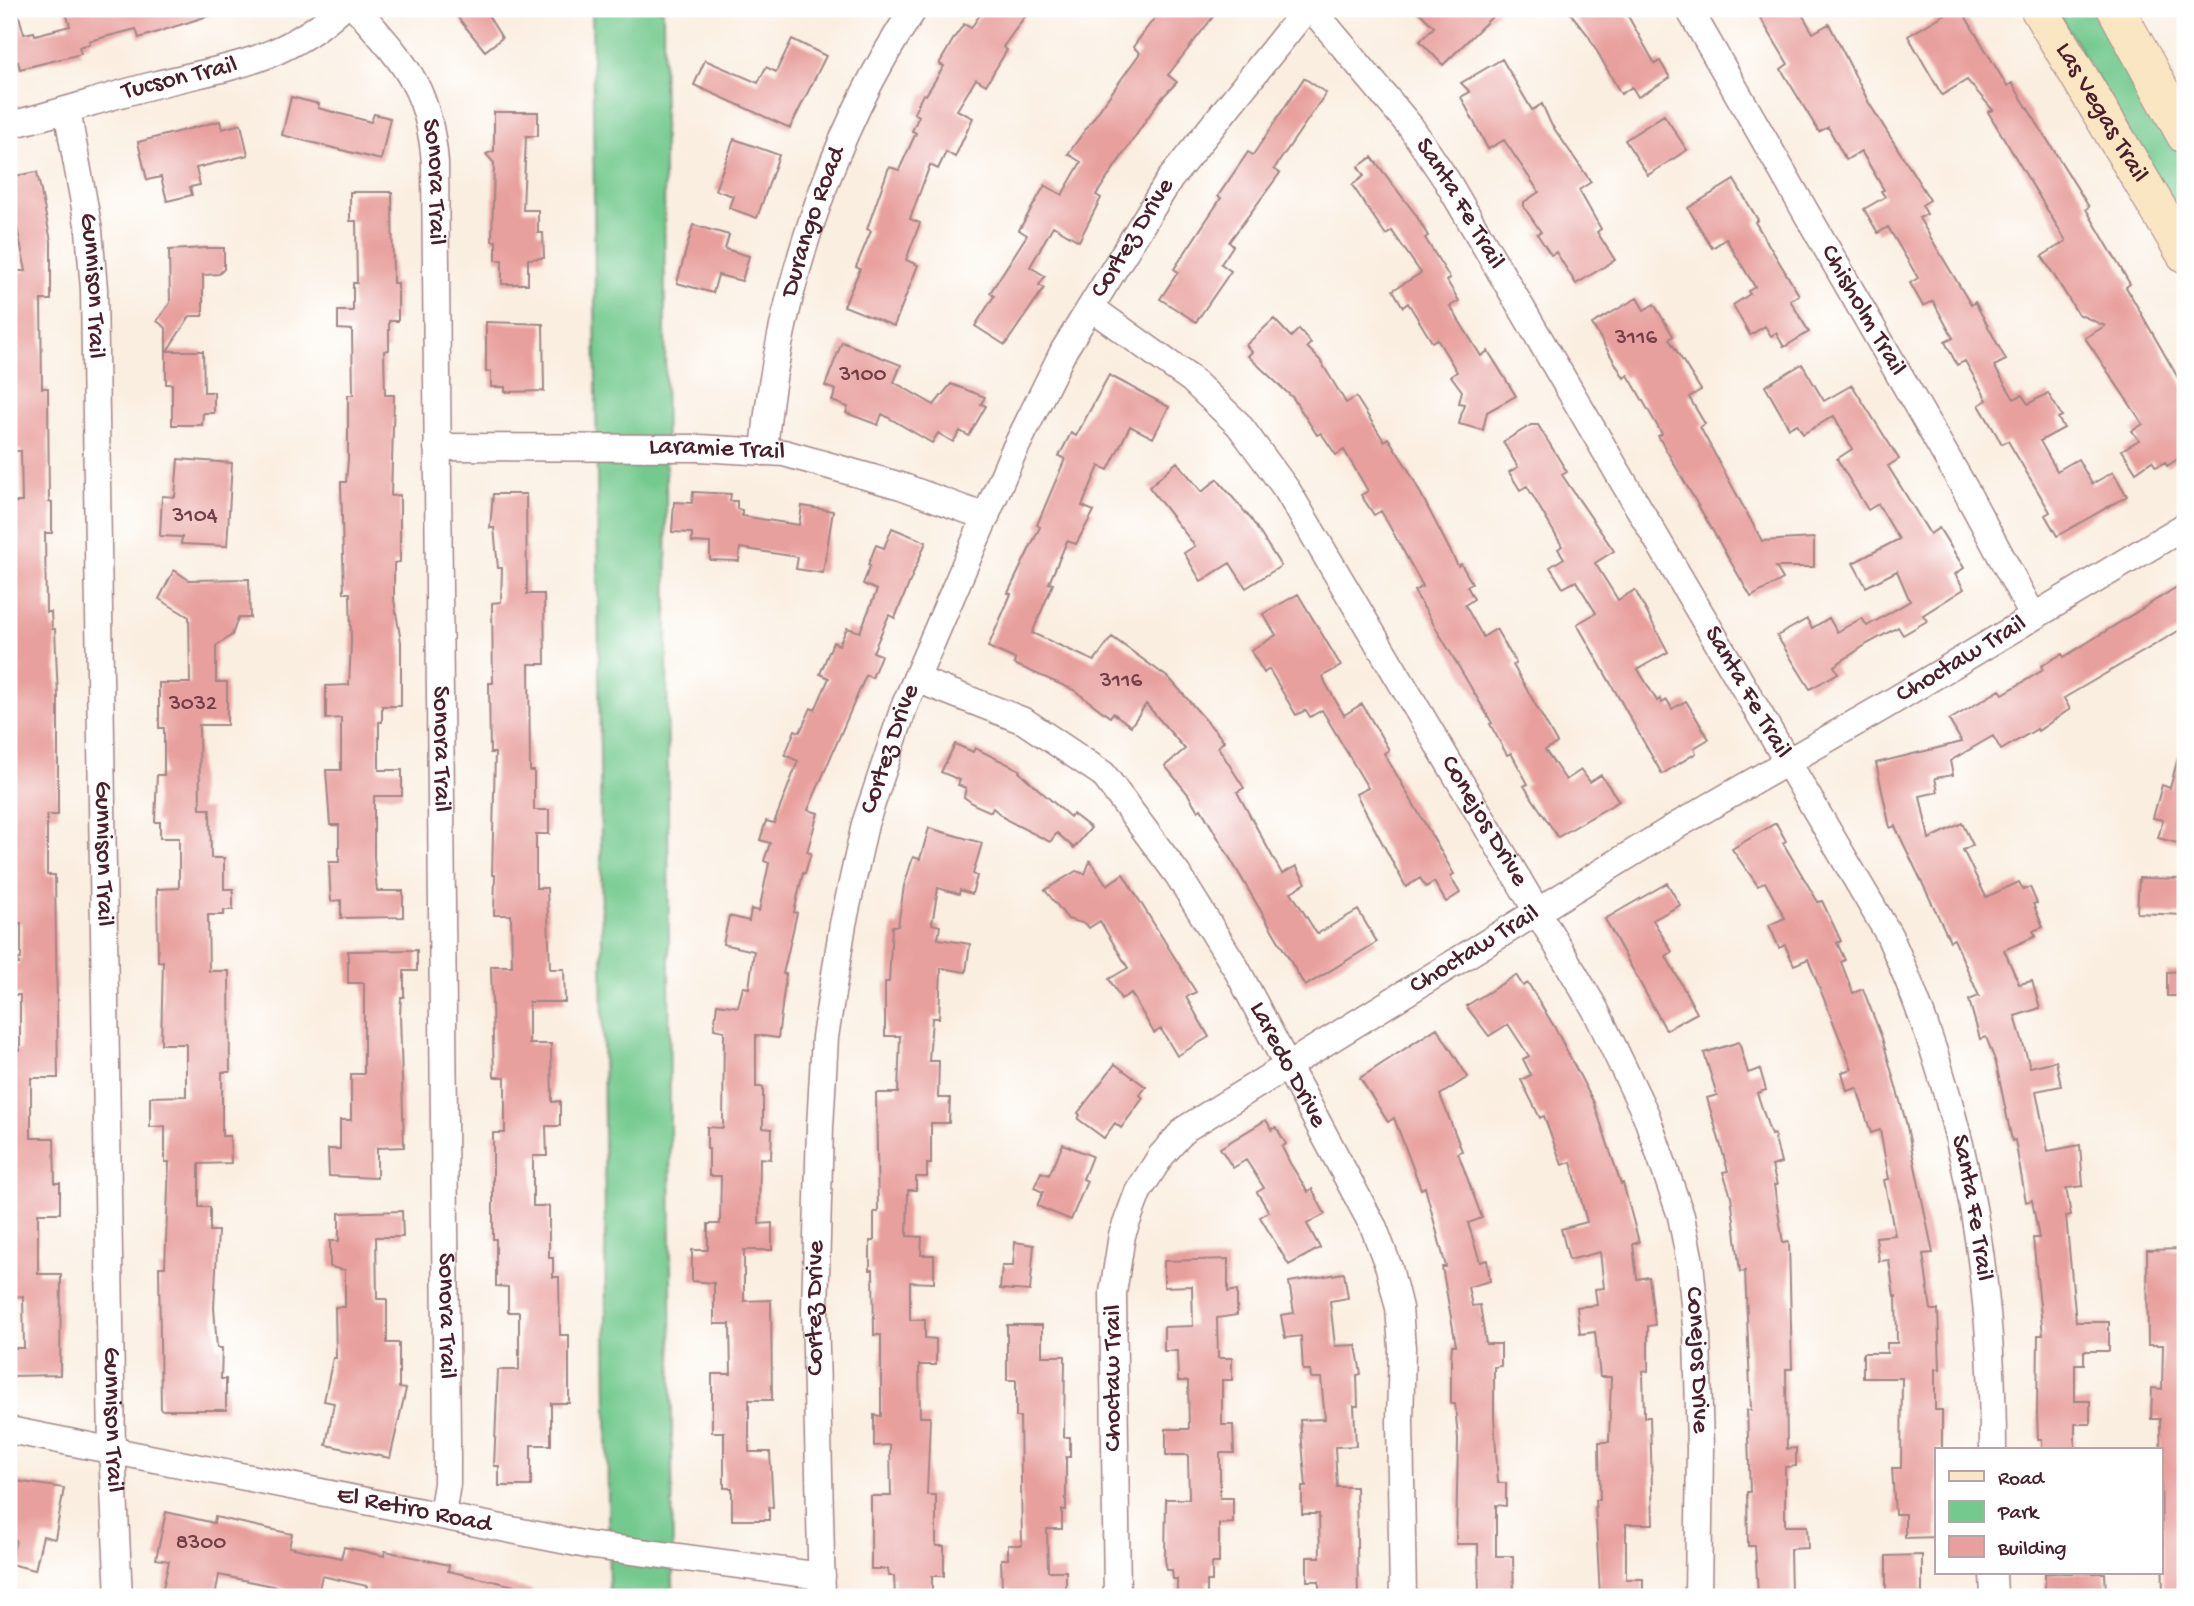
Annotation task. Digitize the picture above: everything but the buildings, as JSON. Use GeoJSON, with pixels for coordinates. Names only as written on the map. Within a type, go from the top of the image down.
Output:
{"type":"FeatureCollection","features":[{"type":"Feature","properties":{"kind":"main road","name":"Las Vegas Trail"},"geometry":{"type":"LineString","coordinates":[[2039,9],[2185,254]]}},
{"type":"Feature","properties":{"kind":"main road"},"geometry":{"type":"LineString","coordinates":[[2116,9],[2185,135]]}},
{"type":"Feature","properties":{"kind":"street","name":"Tucson Trail"},"geometry":{"type":"LineString","coordinates":[[9,125],[154,85],[255,62],[288,47],[340,9]]}},
{"type":"Feature","properties":{"kind":"street","name":"Sonora Trail"},"geometry":{"type":"LineString","coordinates":[[357,9],[403,62],[427,106],[432,131],[447,1442],[447,1485],[442,1514]]}},
{"type":"Feature","properties":{"kind":"street","name":"Durango Road"},"geometry":{"type":"LineString","coordinates":[[764,452],[779,345],[825,177],[856,109],[914,9]]}},
{"type":"Feature","properties":{"kind":"street","name":"Cortez Drive"},"geometry":{"type":"LineString","coordinates":[[822,1587],[815,1310],[825,1037],[842,924],[865,824],[916,679],[986,517],[1064,350],[1170,179],[1306,9]]}},
{"type":"Feature","properties":{"kind":"street","name":"Santa Fe Trail"},"geometry":{"type":"LineString","coordinates":[[1312,9],[1410,126],[1447,181],[1889,935],[1918,999],[1941,1064],[1956,1120],[1979,1238],[1989,1325],[1993,1448]]}},
{"type":"Feature","properties":{"kind":"street","name":"Chisholm Trail"},"geometry":{"type":"LineString","coordinates":[[1689,9],[1965,489],[2033,616]]}},
{"type":"Feature","properties":{"kind":"street","name":"Gunnison Trail"},"geometry":{"type":"LineString","coordinates":[[67,110],[89,230],[93,289],[112,1448],[119,1597]]}},
{"type":"Feature","properties":{"kind":"street","name":"Conejos Drive"},"geometry":{"type":"LineString","coordinates":[[1088,310],[1100,314],[1192,380],[1239,425],[1294,501],[1595,1009],[1646,1115],[1681,1216],[1690,1262],[1697,1335],[1698,1597]]}},
{"type":"Feature","properties":{"kind":"street","name":"Laramie Trail"},"geometry":{"type":"LineString","coordinates":[[437,447],[699,448],[785,453],[901,486],[986,517]]}},
{"type":"Feature","properties":{"kind":"street","name":"Choctaw Trail"},"geometry":{"type":"LineString","coordinates":[[1117,1597],[1113,1293],[1122,1235],[1138,1192],[1161,1156],[1185,1129],[1676,825],[2185,526]]}},
{"type":"Feature","properties":{"kind":"street","name":"Laredo Drive"},"geometry":{"type":"LineString","coordinates":[[916,679],[1024,721],[1102,774],[1178,875],[1236,968],[1374,1228],[1389,1268],[1399,1308],[1402,1348],[1400,1421],[1403,1597]]}},
{"type":"Feature","properties":{"kind":"street","name":"El Retiro Road"},"geometry":{"type":"LineString","coordinates":[[9,1430],[112,1448],[587,1545],[822,1587]]}},
{"type":"Feature","properties":{"kind":"street"},"geometry":{"type":"LineString","coordinates":[[1993,1574],[1994,1597]]}},
{"type":"Feature","properties":{"kind":"green space"},"geometry":{"type":"Polygon","coordinates":[[[592,9],[663,9],[673,1597],[609,1597],[592,9]]]}},
{"type":"Feature","properties":{"kind":"green space"},"geometry":{"type":"Polygon","coordinates":[[[2056,9],[2097,9],[2185,158],[2185,229],[2056,9]]]}}]}
